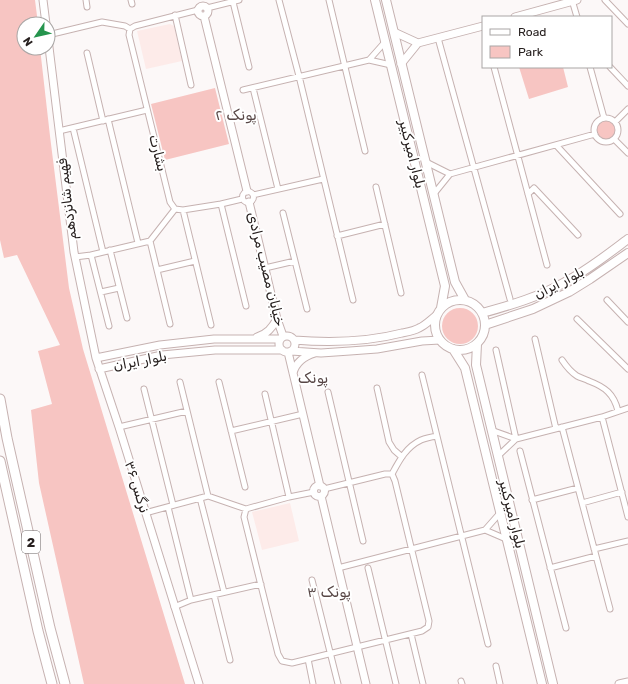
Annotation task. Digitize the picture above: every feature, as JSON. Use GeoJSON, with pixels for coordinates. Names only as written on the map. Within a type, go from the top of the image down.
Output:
{"type":"FeatureCollection","features":[{"type":"Feature","properties":{"kind":"highway","name":"2"},"geometry":{"type":"LineString","coordinates":[[0,399],[7,438],[43,598],[65,684]]}},
{"type":"Feature","properties":{"kind":"highway","name":"2"},"geometry":{"type":"LineString","coordinates":[[0,461],[38,631],[52,684]]}},
{"type":"Feature","properties":{"kind":"main road","name":"بلوار امیرکبیر"},"geometry":{"type":"LineString","coordinates":[[375,0],[445,286],[439,312]]}},
{"type":"Feature","properties":{"kind":"main road","name":"بلوار امیرکبیر"},"geometry":{"type":"LineString","coordinates":[[386,0],[455,282],[465,300]]}},
{"type":"Feature","properties":{"kind":"main road","name":"بلوار ایران"},"geometry":{"type":"LineString","coordinates":[[482,313],[516,303],[565,283],[628,239]]}},
{"type":"Feature","properties":{"kind":"main road","name":"بلوار ایران"},"geometry":{"type":"LineString","coordinates":[[485,325],[533,310],[569,292],[628,253]]}},
{"type":"Feature","properties":{"kind":"main road"},"geometry":{"type":"LineString","coordinates":[[456,300],[465,300],[472,303],[482,313],[485,325],[484,332],[477,344],[470,348],[462,350],[453,349],[440,340],[436,332],[435,324],[439,312],[448,303],[456,300]]}},
{"type":"Feature","properties":{"kind":"main road","name":"بلوار امیرکبیر"},"geometry":{"type":"LineString","coordinates":[[477,344],[476,365],[553,684]]}},
{"type":"Feature","properties":{"kind":"main road","name":"بلوار امیرکبیر"},"geometry":{"type":"LineString","coordinates":[[453,349],[465,368],[542,684]]}},
{"type":"Feature","properties":{"kind":"street"},"geometry":{"type":"LineString","coordinates":[[43,0],[45,16]]}},
{"type":"Feature","properties":{"kind":"street"},"geometry":{"type":"LineString","coordinates":[[86,0],[87,7]]}},
{"type":"Feature","properties":{"kind":"street"},"geometry":{"type":"LineString","coordinates":[[56,33],[102,22],[130,28],[202,6],[239,0]]}},
{"type":"Feature","properties":{"kind":"street"},"geometry":{"type":"LineString","coordinates":[[279,0],[299,76],[353,300]]}},
{"type":"Feature","properties":{"kind":"street"},"geometry":{"type":"LineString","coordinates":[[329,0],[365,151]]}},
{"type":"Feature","properties":{"kind":"street"},"geometry":{"type":"LineString","coordinates":[[518,16],[574,0],[577,16]]}},
{"type":"Feature","properties":{"kind":"street"},"geometry":{"type":"LineString","coordinates":[[605,0],[628,24]]}},
{"type":"Feature","properties":{"kind":"street"},"geometry":{"type":"LineString","coordinates":[[233,2],[249,67]]}},
{"type":"Feature","properties":{"kind":"street"},"geometry":{"type":"LineString","coordinates":[[75,257],[91,255],[150,241],[175,209],[183,210],[252,200],[204,16],[199,14],[202,6]]}},
{"type":"Feature","properties":{"kind":"street"},"geometry":{"type":"LineString","coordinates":[[175,15],[191,84]]}},
{"type":"Feature","properties":{"kind":"street"},"geometry":{"type":"LineString","coordinates":[[401,64],[418,43],[482,26]]}},
{"type":"Feature","properties":{"kind":"street","name":"بشارت"},"geometry":{"type":"LineString","coordinates":[[130,28],[129,35],[147,110],[170,202],[175,209]]}},
{"type":"Feature","properties":{"kind":"street"},"geometry":{"type":"LineString","coordinates":[[394,32],[418,43]]}},
{"type":"Feature","properties":{"kind":"street"},"geometry":{"type":"LineString","coordinates":[[438,38],[510,299]]}},
{"type":"Feature","properties":{"kind":"street"},"geometry":{"type":"LineString","coordinates":[[369,60],[385,42]]}},
{"type":"Feature","properties":{"kind":"street"},"geometry":{"type":"LineString","coordinates":[[87,53],[138,244]]}},
{"type":"Feature","properties":{"kind":"street","name":"فهیم شانزدهم"},"geometry":{"type":"LineString","coordinates":[[50,56],[75,257],[96,358]]}},
{"type":"Feature","properties":{"kind":"street"},"geometry":{"type":"LineString","coordinates":[[243,90],[369,60],[391,65]]}},
{"type":"Feature","properties":{"kind":"street"},"geometry":{"type":"LineString","coordinates":[[494,68],[547,265]]}},
{"type":"Feature","properties":{"kind":"street"},"geometry":{"type":"LineString","coordinates":[[590,68],[604,118]]}},
{"type":"Feature","properties":{"kind":"street"},"geometry":{"type":"LineString","coordinates":[[611,68],[628,86]]}},
{"type":"Feature","properties":{"kind":"street"},"geometry":{"type":"LineString","coordinates":[[253,88],[278,189]]}},
{"type":"Feature","properties":{"kind":"street"},"geometry":{"type":"LineString","coordinates":[[615,122],[628,109]]}},
{"type":"Feature","properties":{"kind":"street"},"geometry":{"type":"LineString","coordinates":[[59,131],[147,110]]}},
{"type":"Feature","properties":{"kind":"street"},"geometry":{"type":"LineString","coordinates":[[604,118],[612,119],[615,122],[618,128],[617,136],[608,142],[600,140],[595,134],[594,130],[597,122],[604,118]]}},
{"type":"Feature","properties":{"kind":"street"},"geometry":{"type":"LineString","coordinates":[[73,128],[103,252]]}},
{"type":"Feature","properties":{"kind":"street"},"geometry":{"type":"LineString","coordinates":[[433,195],[450,174],[595,134]]}},
{"type":"Feature","properties":{"kind":"street"},"geometry":{"type":"LineString","coordinates":[[614,139],[628,153]]}},
{"type":"Feature","properties":{"kind":"street"},"geometry":{"type":"LineString","coordinates":[[556,145],[620,214]]}},
{"type":"Feature","properties":{"kind":"street"},"geometry":{"type":"LineString","coordinates":[[426,162],[450,174]]}},
{"type":"Feature","properties":{"kind":"street"},"geometry":{"type":"LineString","coordinates":[[246,201],[243,194],[278,189],[323,179]]}},
{"type":"Feature","properties":{"kind":"street"},"geometry":{"type":"LineString","coordinates":[[376,187],[401,293]]}},
{"type":"Feature","properties":{"kind":"street"},"geometry":{"type":"LineString","coordinates":[[528,194],[534,188],[578,236]]}},
{"type":"Feature","properties":{"kind":"street","name":"خیابان مصیب مرادی"},"geometry":{"type":"LineString","coordinates":[[246,201],[265,268],[282,337]]}},
{"type":"Feature","properties":{"kind":"street"},"geometry":{"type":"LineString","coordinates":[[221,204],[246,306]]}},
{"type":"Feature","properties":{"kind":"street"},"geometry":{"type":"LineString","coordinates":[[183,210],[211,324]]}},
{"type":"Feature","properties":{"kind":"street"},"geometry":{"type":"LineString","coordinates":[[283,213],[307,309]]}},
{"type":"Feature","properties":{"kind":"street"},"geometry":{"type":"LineString","coordinates":[[337,236],[385,224]]}},
{"type":"Feature","properties":{"kind":"street"},"geometry":{"type":"LineString","coordinates":[[150,241],[170,324]]}},
{"type":"Feature","properties":{"kind":"street"},"geometry":{"type":"LineString","coordinates":[[110,250],[127,318]]}},
{"type":"Feature","properties":{"kind":"street"},"geometry":{"type":"LineString","coordinates":[[91,255],[109,326]]}},
{"type":"Feature","properties":{"kind":"street"},"geometry":{"type":"LineString","coordinates":[[157,270],[195,261]]}},
{"type":"Feature","properties":{"kind":"street"},"geometry":{"type":"LineString","coordinates":[[265,268],[295,261]]}},
{"type":"Feature","properties":{"kind":"street"},"geometry":{"type":"LineString","coordinates":[[101,292],[119,288]]}},
{"type":"Feature","properties":{"kind":"street"},"geometry":{"type":"LineString","coordinates":[[607,300],[628,322]]}},
{"type":"Feature","properties":{"kind":"street"},"geometry":{"type":"LineString","coordinates":[[366,684],[321,496],[324,493],[302,414],[287,351],[279,345],[282,337],[288,335],[294,340],[321,342],[395,335],[420,328],[439,312]]}},
{"type":"Feature","properties":{"kind":"street"},"geometry":{"type":"LineString","coordinates":[[253,339],[267,332],[277,319]]}},
{"type":"Feature","properties":{"kind":"street"},"geometry":{"type":"LineString","coordinates":[[577,319],[628,369]]}},
{"type":"Feature","properties":{"kind":"street","name":"بلوار ایران"},"geometry":{"type":"LineString","coordinates":[[282,337],[214,339],[160,344],[96,358],[99,369],[162,355],[215,350],[321,352],[376,349],[440,340]]}},
{"type":"Feature","properties":{"kind":"street"},"geometry":{"type":"LineString","coordinates":[[535,339],[556,429]]}},
{"type":"Feature","properties":{"kind":"street"},"geometry":{"type":"LineString","coordinates":[[287,351],[295,346],[294,340]]}},
{"type":"Feature","properties":{"kind":"street"},"geometry":{"type":"LineString","coordinates":[[496,350],[516,439]]}},
{"type":"Feature","properties":{"kind":"street"},"geometry":{"type":"LineString","coordinates":[[293,373],[294,367],[300,361],[306,357],[321,352]]}},
{"type":"Feature","properties":{"kind":"street"},"geometry":{"type":"LineString","coordinates":[[562,360],[576,376],[593,382],[609,392],[616,403],[618,412]]}},
{"type":"Feature","properties":{"kind":"street","name":"نرگس ۳۶"},"geometry":{"type":"LineString","coordinates":[[99,369],[199,684]]}},
{"type":"Feature","properties":{"kind":"street"},"geometry":{"type":"LineString","coordinates":[[422,375],[488,644]]}},
{"type":"Feature","properties":{"kind":"street"},"geometry":{"type":"LineString","coordinates":[[180,382],[208,496]]}},
{"type":"Feature","properties":{"kind":"street"},"geometry":{"type":"LineString","coordinates":[[219,382],[245,487]]}},
{"type":"Feature","properties":{"kind":"street"},"geometry":{"type":"LineString","coordinates":[[377,388],[389,442],[394,450],[402,457]]}},
{"type":"Feature","properties":{"kind":"street"},"geometry":{"type":"LineString","coordinates":[[144,389],[164,464],[171,506],[191,600]]}},
{"type":"Feature","properties":{"kind":"street"},"geometry":{"type":"LineString","coordinates":[[328,392],[362,541]]}},
{"type":"Feature","properties":{"kind":"street"},"geometry":{"type":"LineString","coordinates":[[265,394],[289,497]]}},
{"type":"Feature","properties":{"kind":"street"},"geometry":{"type":"LineString","coordinates":[[498,456],[516,439],[602,417],[628,408]]}},
{"type":"Feature","properties":{"kind":"street"},"geometry":{"type":"LineString","coordinates":[[118,427],[187,411]]}},
{"type":"Feature","properties":{"kind":"street"},"geometry":{"type":"LineString","coordinates":[[231,431],[302,414]]}},
{"type":"Feature","properties":{"kind":"street"},"geometry":{"type":"LineString","coordinates":[[602,417],[628,517]]}},
{"type":"Feature","properties":{"kind":"street"},"geometry":{"type":"LineString","coordinates":[[562,427],[610,609]]}},
{"type":"Feature","properties":{"kind":"street"},"geometry":{"type":"LineString","coordinates":[[491,430],[516,439]]}},
{"type":"Feature","properties":{"kind":"street"},"geometry":{"type":"LineString","coordinates":[[392,474],[402,457],[411,446],[421,440],[436,436]]}},
{"type":"Feature","properties":{"kind":"street"},"geometry":{"type":"LineString","coordinates":[[520,451],[566,628]]}},
{"type":"Feature","properties":{"kind":"street"},"geometry":{"type":"LineString","coordinates":[[314,492],[315,488],[318,486],[322,487],[348,483],[385,474],[392,474]]}},
{"type":"Feature","properties":{"kind":"street"},"geometry":{"type":"LineString","coordinates":[[246,509],[244,517],[278,654],[282,661],[292,663],[411,634],[428,628],[429,621],[395,481],[392,474]]}},
{"type":"Feature","properties":{"kind":"street"},"geometry":{"type":"LineString","coordinates":[[532,500],[578,488]]}},
{"type":"Feature","properties":{"kind":"street"},"geometry":{"type":"LineString","coordinates":[[145,514],[208,496],[246,509],[289,497],[314,492]]}},
{"type":"Feature","properties":{"kind":"street"},"geometry":{"type":"LineString","coordinates":[[314,492],[317,496],[321,496]]}},
{"type":"Feature","properties":{"kind":"street"},"geometry":{"type":"LineString","coordinates":[[582,503],[622,492]]}},
{"type":"Feature","properties":{"kind":"street"},"geometry":{"type":"LineString","coordinates":[[200,498],[224,592]]}},
{"type":"Feature","properties":{"kind":"street"},"geometry":{"type":"LineString","coordinates":[[338,568],[485,530],[500,513]]}},
{"type":"Feature","properties":{"kind":"street"},"geometry":{"type":"LineString","coordinates":[[485,530],[506,539]]}},
{"type":"Feature","properties":{"kind":"street"},"geometry":{"type":"LineString","coordinates":[[594,549],[628,541]]}},
{"type":"Feature","properties":{"kind":"street"},"geometry":{"type":"LineString","coordinates":[[550,568],[596,556]]}},
{"type":"Feature","properties":{"kind":"street"},"geometry":{"type":"LineString","coordinates":[[368,568],[396,684]]}},
{"type":"Feature","properties":{"kind":"street"},"geometry":{"type":"LineString","coordinates":[[312,580],[338,684]]}},
{"type":"Feature","properties":{"kind":"street"},"geometry":{"type":"LineString","coordinates":[[174,606],[191,600],[261,584]]}},
{"type":"Feature","properties":{"kind":"street"},"geometry":{"type":"LineString","coordinates":[[214,595],[230,660]]}},
{"type":"Feature","properties":{"kind":"street"},"geometry":{"type":"LineString","coordinates":[[411,634],[423,684]]}},
{"type":"Feature","properties":{"kind":"street"},"geometry":{"type":"LineString","coordinates":[[308,659],[313,684]]}},
{"type":"Feature","properties":{"kind":"street"},"geometry":{"type":"LineString","coordinates":[[496,666],[500,684]]}},
{"type":"Feature","properties":{"kind":"street"},"geometry":{"type":"LineString","coordinates":[[619,684],[628,682]]}},
{"type":"Feature","properties":{"kind":"shaded area"},"geometry":{"type":"Polygon","coordinates":[[[170,24],[174,26],[182,61],[146,69],[137,31],[170,24]]]}},
{"type":"Feature","properties":{"kind":"shaded area"},"geometry":{"type":"Polygon","coordinates":[[[290,503],[299,541],[262,550],[252,512],[290,503]]]}},
{"type":"Feature","properties":{"kind":"green space"},"geometry":{"type":"Polygon","coordinates":[[[0,0],[35,0],[37,16],[16,16],[16,56],[41,56],[69,288],[83,349],[185,684],[84,684],[39,483],[31,410],[52,404],[38,351],[60,345],[17,255],[4,258],[0,240],[0,0]]]}},
{"type":"Feature","properties":{"kind":"green space"},"geometry":{"type":"Polygon","coordinates":[[[519,68],[563,68],[568,87],[529,99],[519,68]]]}},
{"type":"Feature","properties":{"kind":"green space"},"geometry":{"type":"Polygon","coordinates":[[[215,88],[229,144],[165,160],[151,104],[215,88]]]}},
{"type":"Feature","properties":{"kind":"green space"},"geometry":{"type":"Polygon","coordinates":[[[606,118],[611,119],[617,125],[617,135],[611,141],[606,142],[601,141],[595,135],[594,130],[595,125],[601,119],[606,118]]]}},
{"type":"Feature","properties":{"kind":"green space"},"geometry":{"type":"Polygon","coordinates":[[[464,308],[473,313],[477,319],[477,333],[473,339],[464,344],[456,344],[447,339],[443,333],[442,322],[447,313],[453,309],[464,308]]]}},
{"type":"Feature","properties":{"kind":"district","name":"پونک ۲"},"geometry":{"type":"Point","coordinates":[236,115]}},
{"type":"Feature","properties":{"kind":"district","name":"پونک"},"geometry":{"type":"Point","coordinates":[313,378]}},
{"type":"Feature","properties":{"kind":"district","name":"پونک ۳"},"geometry":{"type":"Point","coordinates":[329,592]}}]}
